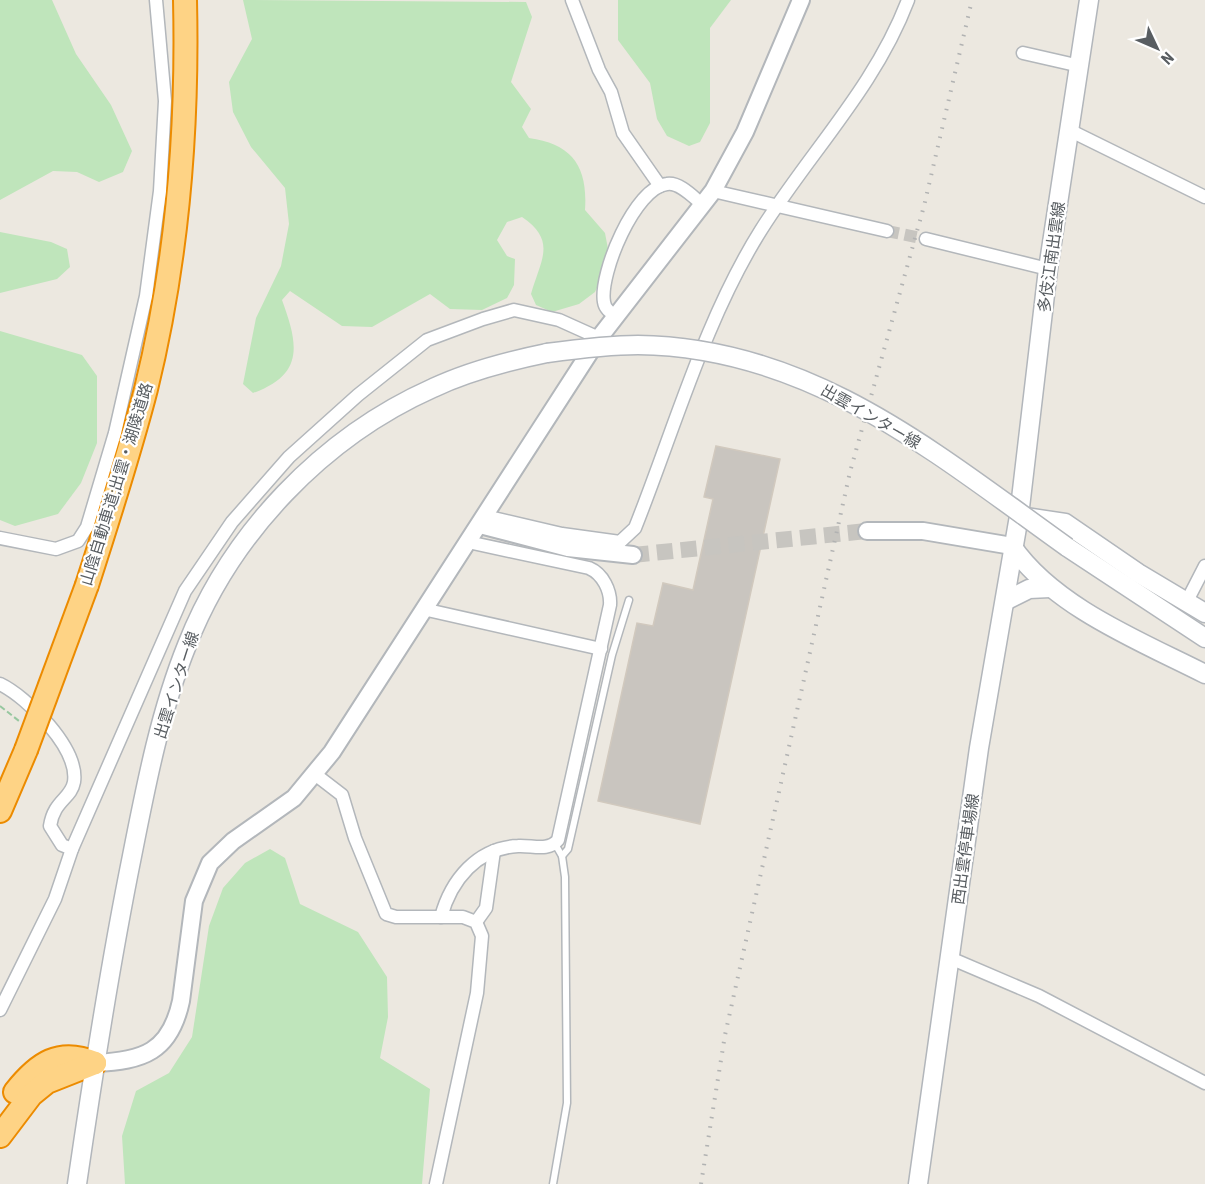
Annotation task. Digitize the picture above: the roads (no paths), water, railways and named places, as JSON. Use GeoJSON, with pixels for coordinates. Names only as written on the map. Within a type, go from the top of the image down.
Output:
{"type":"FeatureCollection","features":[{"type":"Feature","properties":{"kind":"highway","name":"山陰自動車道;出雲・湖陵道路"},"geometry":{"type":"LineString","coordinates":[[0,811],[26,750],[87,585],[123,472],[146,387],[163,306],[175,222],[182,136],[185,0]]}},
{"type":"Feature","properties":{"kind":"highway"},"geometry":{"type":"LineString","coordinates":[[0,1112],[38,1068],[59,1056],[78,1056],[95,1063]]}},
{"type":"Feature","properties":{"kind":"highway"},"geometry":{"type":"LineString","coordinates":[[0,1136],[31,1095],[47,1082],[95,1063]]}},
{"type":"Feature","properties":{"kind":"main road","name":"多伎江南出雲線"},"geometry":{"type":"LineString","coordinates":[[1019,516],[1048,269],[1071,131],[1089,0]]}},
{"type":"Feature","properties":{"kind":"main road","name":"出雲インター線"},"geometry":{"type":"LineString","coordinates":[[77,1184],[121,909],[165,709],[199,617],[230,563],[279,499],[322,458],[356,432],[433,387],[490,366],[547,353],[608,346],[677,348],[736,358],[784,372],[839,394],[888,422],[1067,547],[1205,638]]}},
{"type":"Feature","properties":{"kind":"main road","name":"西出雲停車場線"},"geometry":{"type":"LineString","coordinates":[[918,1184],[979,748],[1005,601],[1012,546],[1019,516]]}},
{"type":"Feature","properties":{"kind":"main road"},"geometry":{"type":"LineString","coordinates":[[1019,516],[1065,523],[1186,603],[1205,613]]}},
{"type":"Feature","properties":{"kind":"main road"},"geometry":{"type":"LineString","coordinates":[[1012,546],[1023,562],[1050,588],[1123,633],[1205,674]]}},
{"type":"Feature","properties":{"kind":"main road"},"geometry":{"type":"LineString","coordinates":[[1005,601],[1029,589],[1050,588]]}},
{"type":"Feature","properties":{"kind":"street"},"geometry":{"type":"LineString","coordinates":[[0,538],[56,549],[78,541],[87,527],[115,433],[146,296],[160,191],[165,93],[156,0]]}},
{"type":"Feature","properties":{"kind":"street"},"geometry":{"type":"LineString","coordinates":[[572,0],[599,70],[614,100],[623,133],[660,186]]}},
{"type":"Feature","properties":{"kind":"street"},"geometry":{"type":"LineString","coordinates":[[95,1063],[135,1058],[154,1051],[168,1037],[179,1009],[194,901],[203,874],[210,863],[232,840],[283,807],[316,775],[599,338],[708,198],[745,132],[801,0]]}},
{"type":"Feature","properties":{"kind":"street"},"geometry":{"type":"LineString","coordinates":[[482,521],[620,542],[635,528],[713,326],[740,266],[778,206],[842,118],[879,62],[908,0]]}},
{"type":"Feature","properties":{"kind":"street"},"geometry":{"type":"LineString","coordinates":[[1023,53],[1080,66]]}},
{"type":"Feature","properties":{"kind":"street"},"geometry":{"type":"LineString","coordinates":[[1071,131],[1205,197]]}},
{"type":"Feature","properties":{"kind":"street"},"geometry":{"type":"LineString","coordinates":[[616,316],[607,309],[604,297],[619,237],[634,212],[660,186],[667,184],[678,186],[708,198],[778,206],[887,231]]}},
{"type":"Feature","properties":{"kind":"street"},"geometry":{"type":"LineString","coordinates":[[926,239],[1048,269]]}},
{"type":"Feature","properties":{"kind":"street"},"geometry":{"type":"LineString","coordinates":[[0,1010],[55,899],[72,849],[185,591],[232,522],[290,457],[358,395],[427,340],[483,318],[514,310],[559,320],[599,338]]}},
{"type":"Feature","properties":{"kind":"street"},"geometry":{"type":"LineString","coordinates":[[482,521],[568,548],[633,555]]}},
{"type":"Feature","properties":{"kind":"street"},"geometry":{"type":"LineString","coordinates":[[867,531],[923,531],[1012,546]]}},
{"type":"Feature","properties":{"kind":"street"},"geometry":{"type":"LineString","coordinates":[[441,917],[448,894],[460,875],[480,859],[494,851],[518,846],[546,847],[555,844],[560,836],[611,599],[602,577],[594,570],[468,542]]}},
{"type":"Feature","properties":{"kind":"street"},"geometry":{"type":"LineString","coordinates":[[1186,603],[1205,566]]}},
{"type":"Feature","properties":{"kind":"street"},"geometry":{"type":"LineString","coordinates":[[423,609],[601,649]]}},
{"type":"Feature","properties":{"kind":"street"},"geometry":{"type":"LineString","coordinates":[[0,684],[27,701],[43,716],[68,758],[74,781],[71,789],[56,806],[50,826],[62,845],[72,849]]}},
{"type":"Feature","properties":{"kind":"street"},"geometry":{"type":"LineString","coordinates":[[316,775],[338,790],[346,804],[355,838],[382,909],[390,916],[396,917],[463,917],[476,922],[482,936],[477,993],[436,1184]]}},
{"type":"Feature","properties":{"kind":"street"},"geometry":{"type":"LineString","coordinates":[[476,922],[486,908],[494,851]]}},
{"type":"Feature","properties":{"kind":"street"},"geometry":{"type":"LineString","coordinates":[[951,958],[1039,996],[1205,1083]]}},
{"type":"Feature","properties":{"kind":"lane"},"geometry":{"type":"LineString","coordinates":[[562,856],[568,849],[612,655],[629,600]]}},
{"type":"Feature","properties":{"kind":"lane"},"geometry":{"type":"LineString","coordinates":[[553,1184],[567,1103],[564,877],[562,856],[555,844]]}},
{"type":"Feature","properties":{"kind":"tunnel"},"geometry":{"type":"LineString","coordinates":[[887,231],[926,239]]}},
{"type":"Feature","properties":{"kind":"tunnel"},"geometry":{"type":"LineString","coordinates":[[633,555],[867,531]]}},
{"type":"Feature","properties":{"kind":"railway"},"geometry":{"type":"LineString","coordinates":[[701,1184],[725,1035],[850,472],[924,206],[972,0]]}}]}
